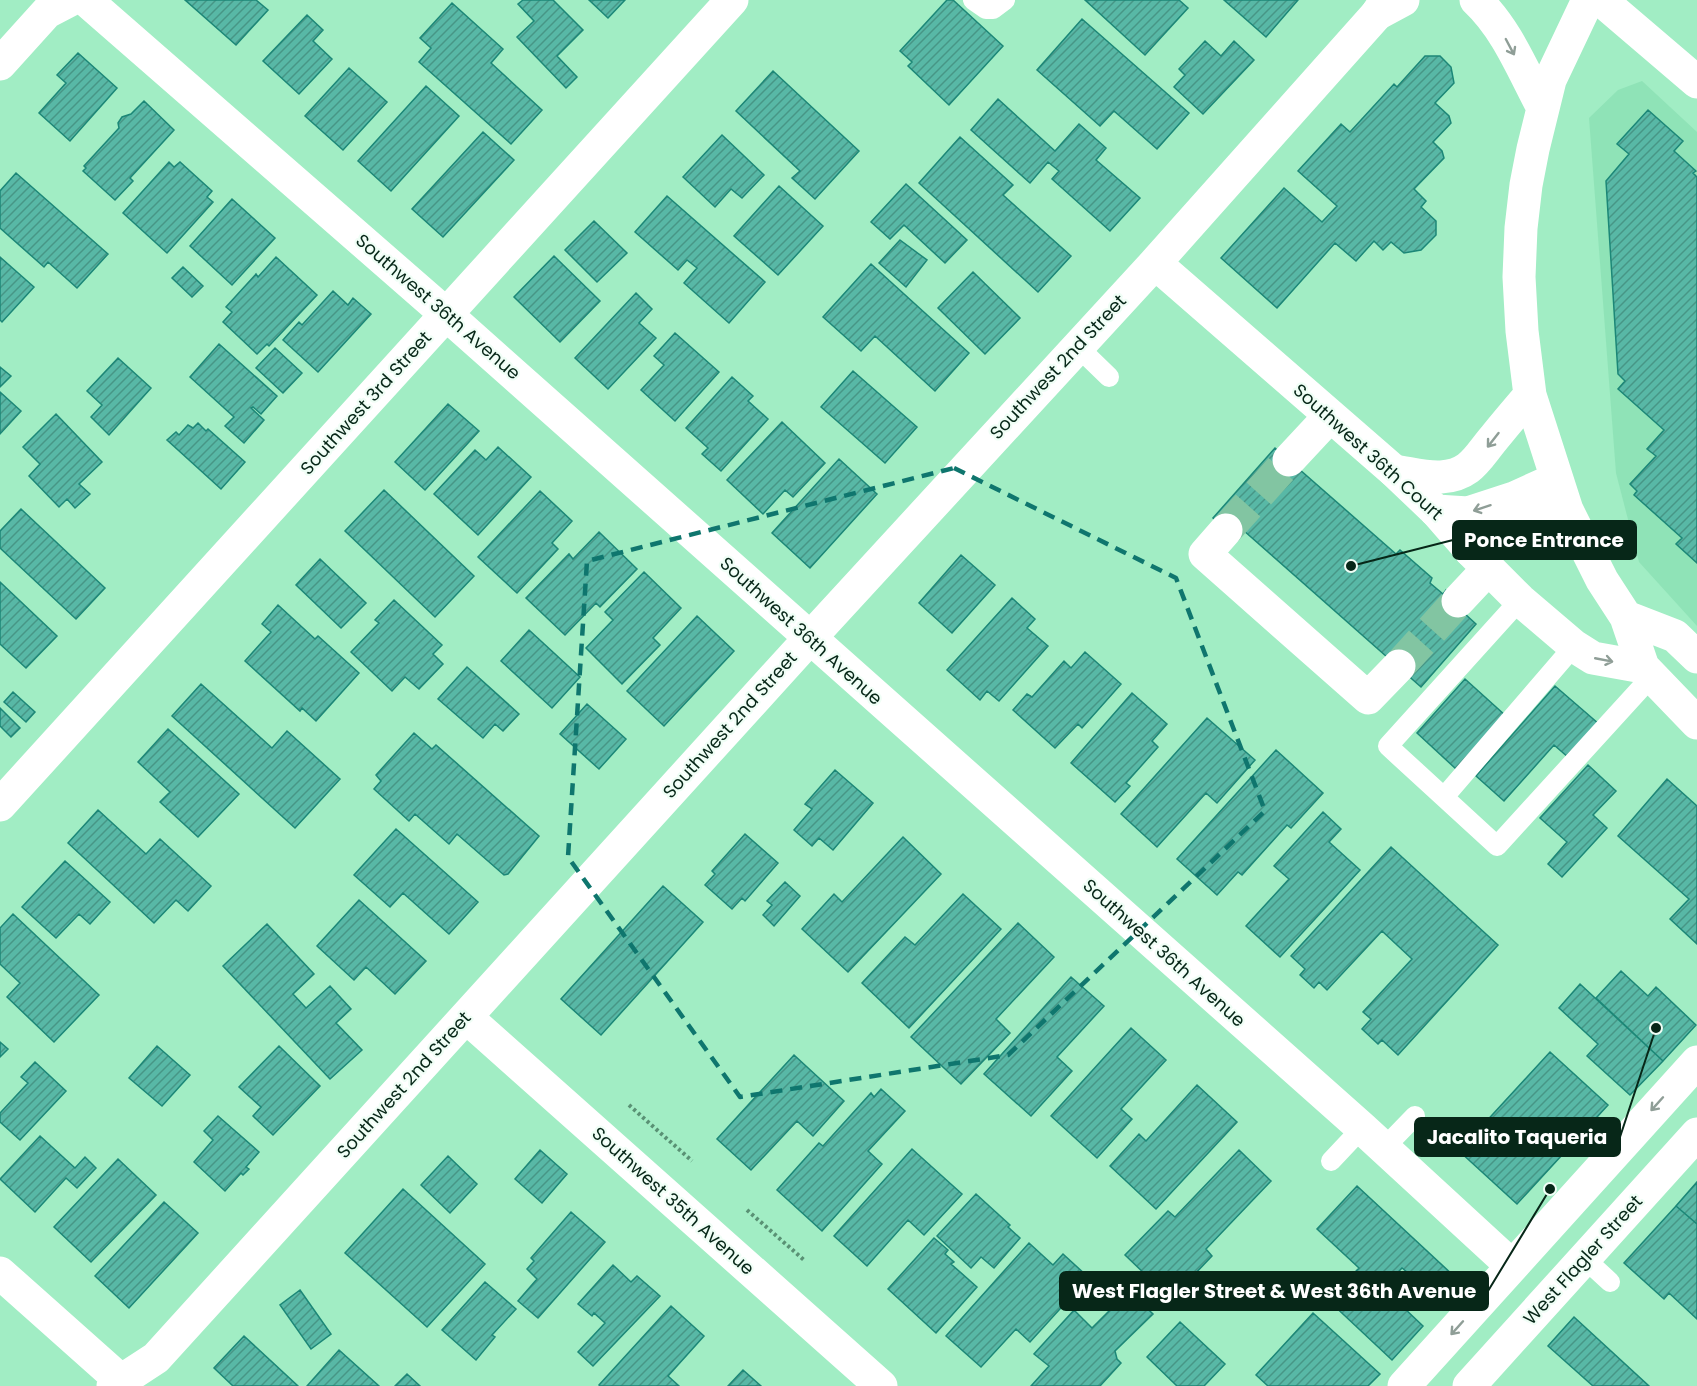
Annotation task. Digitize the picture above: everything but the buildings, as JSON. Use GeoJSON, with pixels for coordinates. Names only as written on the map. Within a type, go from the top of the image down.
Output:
{"type":"FeatureCollection","features":[{"type":"Feature","properties":{"kind":"street"},"geometry":{"type":"LineString","coordinates":[[0,64],[47,12],[70,0]]}},
{"type":"Feature","properties":{"kind":"street","name":"Southwest 36th Avenue"},"geometry":{"type":"LineString","coordinates":[[86,0],[447,315],[1373,1138],[1512,1266]]}},
{"type":"Feature","properties":{"kind":"street","name":"Southwest 3rd Street"},"geometry":{"type":"LineString","coordinates":[[0,805],[732,0]]}},
{"type":"Feature","properties":{"kind":"street"},"geometry":{"type":"LineString","coordinates":[[1476,0],[1490,13],[1500,29],[1543,108]]}},
{"type":"Feature","properties":{"kind":"street"},"geometry":{"type":"LineString","coordinates":[[1588,0],[1550,81],[1526,185],[1521,248],[1522,331],[1530,395],[1567,510],[1592,562],[1626,617],[1648,672],[1697,723]]}},
{"type":"Feature","properties":{"kind":"street"},"geometry":{"type":"LineString","coordinates":[[1601,0],[1697,82]]}},
{"type":"Feature","properties":{"kind":"street","name":"Southwest 2nd Street"},"geometry":{"type":"LineString","coordinates":[[120,1384],[156,1358],[810,638],[1155,263],[1382,3]]}},
{"type":"Feature","properties":{"kind":"street","name":"Southwest 36th Court"},"geometry":{"type":"LineString","coordinates":[[1155,263],[1394,471],[1436,511],[1520,600],[1574,646],[1593,658],[1648,672]]}},
{"type":"Feature","properties":{"kind":"street"},"geometry":{"type":"LineString","coordinates":[[1394,471],[1438,478],[1466,470],[1480,459],[1490,443],[1530,395]]}},
{"type":"Feature","properties":{"kind":"street"},"geometry":{"type":"LineString","coordinates":[[1288,460],[1330,416]]}},
{"type":"Feature","properties":{"kind":"street"},"geometry":{"type":"LineString","coordinates":[[1436,511],[1468,513],[1514,498],[1556,479]]}},
{"type":"Feature","properties":{"kind":"street"},"geometry":{"type":"LineString","coordinates":[[1458,601],[1479,559],[1567,510]]}},
{"type":"Feature","properties":{"kind":"street"},"geometry":{"type":"LineString","coordinates":[[1226,530],[1205,554],[1368,698],[1398,666]]}},
{"type":"Feature","properties":{"kind":"street"},"geometry":{"type":"LineString","coordinates":[[1626,617],[1675,636],[1697,657]]}},
{"type":"Feature","properties":{"kind":"street","name":"Southwest 35th Avenue"},"geometry":{"type":"LineString","coordinates":[[466,1017],[881,1386]]}},
{"type":"Feature","properties":{"kind":"street"},"geometry":{"type":"LineString","coordinates":[[1404,1386],[1697,1062]]}},
{"type":"Feature","properties":{"kind":"street","name":"West Flagler Street"},"geometry":{"type":"LineString","coordinates":[[1469,1386],[1697,1134]]}},
{"type":"Feature","properties":{"kind":"street"},"geometry":{"type":"LineString","coordinates":[[0,1273],[120,1384]]}},
{"type":"Feature","properties":{"kind":"lane"},"geometry":{"type":"LineString","coordinates":[[973,0],[986,9],[993,9],[1005,0]]}},
{"type":"Feature","properties":{"kind":"lane"},"geometry":{"type":"LineString","coordinates":[[1077,346],[1109,377]]}},
{"type":"Feature","properties":{"kind":"lane"},"geometry":{"type":"LineString","coordinates":[[1520,600],[1388,746],[1497,846],[1648,672]]}},
{"type":"Feature","properties":{"kind":"lane"},"geometry":{"type":"LineString","coordinates":[[1444,797],[1574,646]]}},
{"type":"Feature","properties":{"kind":"lane"},"geometry":{"type":"LineString","coordinates":[[1331,1161],[1415,1116]]}},
{"type":"Feature","properties":{"kind":"lane"},"geometry":{"type":"LineString","coordinates":[[1584,1258],[1610,1282]]}},
{"type":"Feature","properties":{"kind":"path"},"geometry":{"type":"LineString","coordinates":[[629,1105],[692,1161]]}},
{"type":"Feature","properties":{"kind":"path"},"geometry":{"type":"LineString","coordinates":[[747,1209],[804,1260]]}},
{"type":"Feature","properties":{"kind":"highlighted area"},"geometry":{"type":"Polygon","coordinates":[[[954,468],[1176,578],[1265,811],[1008,1055],[740,1097],[568,857],[587,561],[954,468]]]}},
{"type":"Feature","properties":{"kind":"shaded area"},"geometry":{"type":"Polygon","coordinates":[[[1642,81],[1697,132],[1697,626],[1639,562],[1616,473],[1589,118],[1618,90],[1642,81]]]}},
{"type":"Feature","properties":{"kind":"tunnel"},"geometry":{"type":"LineString","coordinates":[[1226,530],[1289,460]]}},
{"type":"Feature","properties":{"kind":"tunnel"},"geometry":{"type":"LineString","coordinates":[[1399,666],[1458,601]]}},
{"type":"Feature","properties":{"kind":"place","name":"Ponce Entrance"},"geometry":{"type":"Point","coordinates":[1351,566]}},
{"type":"Feature","properties":{"kind":"place","name":"Jacalito Taqueria"},"geometry":{"type":"Point","coordinates":[1656,1028]}},
{"type":"Feature","properties":{"kind":"place","name":"West Flagler Street & West 36th Avenue"},"geometry":{"type":"Point","coordinates":[1550,1189]}}]}
